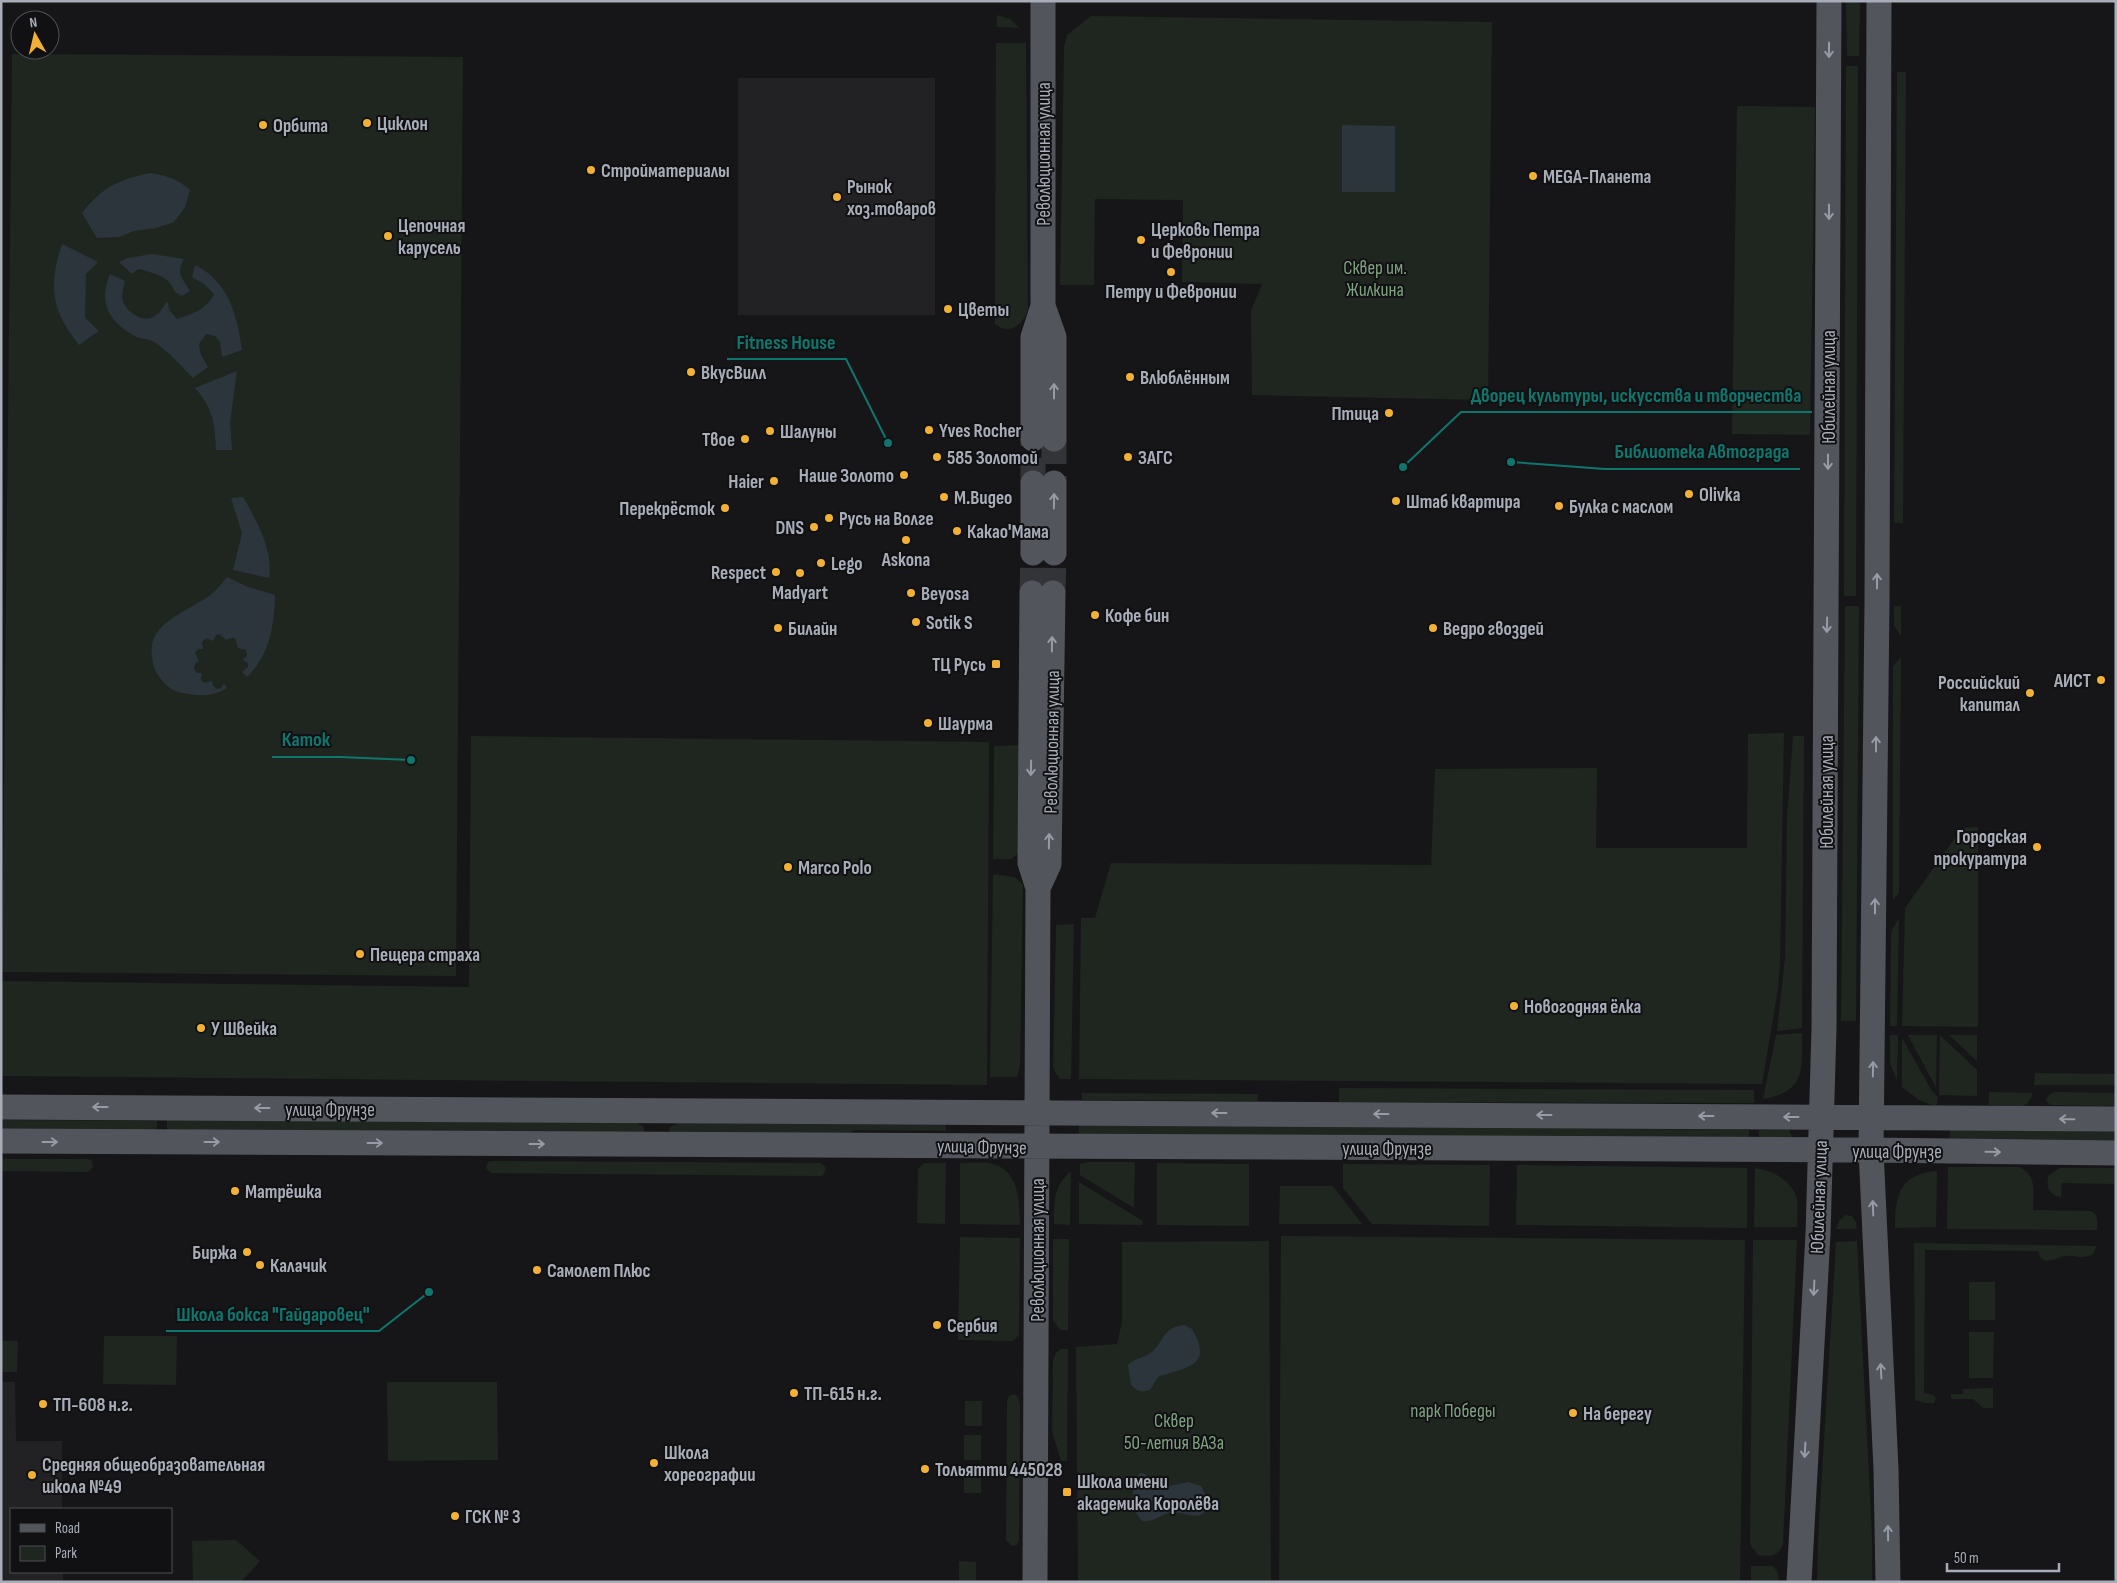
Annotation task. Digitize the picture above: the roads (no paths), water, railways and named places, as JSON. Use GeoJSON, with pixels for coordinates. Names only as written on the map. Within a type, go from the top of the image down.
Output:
{"type":"FeatureCollection","features":[{"type":"Feature","properties":{"kind":"main road","name":"Революционная улица"},"geometry":{"type":"LineString","coordinates":[[1043,1],[1043,306],[1033,337],[1044,439]]}},
{"type":"Feature","properties":{"kind":"main road","name":"Юбилейная улица"},"geometry":{"type":"LineString","coordinates":[[1799,1582],[1818,1234],[1822,1117],[1828,567],[1829,1]]}},
{"type":"Feature","properties":{"kind":"main road"},"geometry":{"type":"LineString","coordinates":[[1879,1],[1877,602],[1871,1150],[1886,1469],[1888,1582]]}},
{"type":"Feature","properties":{"kind":"main road"},"geometry":{"type":"LineString","coordinates":[[1043,553],[1044,483]]}},
{"type":"Feature","properties":{"kind":"main road","name":"Революционная улица"},"geometry":{"type":"LineString","coordinates":[[1035,1582],[1038,888],[1030,863],[1042,593]]}},
{"type":"Feature","properties":{"kind":"main road","name":"улица Фрунзе"},"geometry":{"type":"LineString","coordinates":[[1,1107],[2116,1120]]}},
{"type":"Feature","properties":{"kind":"main road"},"geometry":{"type":"LineString","coordinates":[[658,1110],[658,1144]]}},
{"type":"Feature","properties":{"kind":"main road","name":"улица Фрунзе"},"geometry":{"type":"LineString","coordinates":[[1,1141],[1871,1150],[2116,1153]]}},
{"type":"Feature","properties":{"kind":"tunnel"},"geometry":{"type":"LineString","coordinates":[[1033,439],[1033,483]]}},
{"type":"Feature","properties":{"kind":"tunnel"},"geometry":{"type":"LineString","coordinates":[[1054,439],[1054,483]]}},
{"type":"Feature","properties":{"kind":"tunnel"},"geometry":{"type":"LineString","coordinates":[[1032,593],[1033,553]]}},
{"type":"Feature","properties":{"kind":"tunnel"},"geometry":{"type":"LineString","coordinates":[[1053,593],[1054,553]]}},
{"type":"Feature","properties":{"kind":"place","name":"Циклон"},"geometry":{"type":"Point","coordinates":[367,123]}},
{"type":"Feature","properties":{"kind":"place","name":"Орбита"},"geometry":{"type":"Point","coordinates":[263,125]}},
{"type":"Feature","properties":{"kind":"place","name":"Стройматериалы"},"geometry":{"type":"Point","coordinates":[591,170]}},
{"type":"Feature","properties":{"kind":"place","name":"MEGA-Планета"},"geometry":{"type":"Point","coordinates":[1533,176]}},
{"type":"Feature","properties":{"kind":"place","name":"Рынок хоз.товаров"},"geometry":{"type":"Point","coordinates":[837,197]}},
{"type":"Feature","properties":{"kind":"place","name":"Цепочная карусель"},"geometry":{"type":"Point","coordinates":[388,236]}},
{"type":"Feature","properties":{"kind":"place","name":"Церковь Петра и Февронии"},"geometry":{"type":"Point","coordinates":[1141,240]}},
{"type":"Feature","properties":{"kind":"place","name":"Петру и Февронии"},"geometry":{"type":"Point","coordinates":[1171,272]}},
{"type":"Feature","properties":{"kind":"place","name":"Цветы"},"geometry":{"type":"Point","coordinates":[948,309]}},
{"type":"Feature","properties":{"kind":"place","name":"ВкусВилл"},"geometry":{"type":"Point","coordinates":[691,372]}},
{"type":"Feature","properties":{"kind":"place","name":"Влюблённым"},"geometry":{"type":"Point","coordinates":[1130,377]}},
{"type":"Feature","properties":{"kind":"place","name":"Птица"},"geometry":{"type":"Point","coordinates":[1389,413]}},
{"type":"Feature","properties":{"kind":"place","name":"Yves Rocher"},"geometry":{"type":"Point","coordinates":[929,430]}},
{"type":"Feature","properties":{"kind":"place","name":"Шалуны"},"geometry":{"type":"Point","coordinates":[770,431]}},
{"type":"Feature","properties":{"kind":"place","name":"Твое"},"geometry":{"type":"Point","coordinates":[745,439]}},
{"type":"Feature","properties":{"kind":"place","name":"Fitness House"},"geometry":{"type":"Point","coordinates":[888,443]}},
{"type":"Feature","properties":{"kind":"place","name":"585 Золотой"},"geometry":{"type":"Point","coordinates":[937,457]}},
{"type":"Feature","properties":{"kind":"place","name":"ЗАГС"},"geometry":{"type":"Point","coordinates":[1128,457]}},
{"type":"Feature","properties":{"kind":"place","name":"Библиотека Автограда"},"geometry":{"type":"Point","coordinates":[1511,462]}},
{"type":"Feature","properties":{"kind":"place","name":"Дворец культуры, искусства и творчества"},"geometry":{"type":"Point","coordinates":[1403,467]}},
{"type":"Feature","properties":{"kind":"place","name":"Наше Золото"},"geometry":{"type":"Point","coordinates":[904,475]}},
{"type":"Feature","properties":{"kind":"place","name":"Haier"},"geometry":{"type":"Point","coordinates":[774,481]}},
{"type":"Feature","properties":{"kind":"place","name":"Olivka"},"geometry":{"type":"Point","coordinates":[1689,494]}},
{"type":"Feature","properties":{"kind":"place","name":"М.Видео"},"geometry":{"type":"Point","coordinates":[944,497]}},
{"type":"Feature","properties":{"kind":"place","name":"Штаб квартира"},"geometry":{"type":"Point","coordinates":[1396,501]}},
{"type":"Feature","properties":{"kind":"place","name":"Булка с маслом"},"geometry":{"type":"Point","coordinates":[1559,506]}},
{"type":"Feature","properties":{"kind":"place","name":"Перекрёсток"},"geometry":{"type":"Point","coordinates":[725,508]}},
{"type":"Feature","properties":{"kind":"place","name":"Русь на Волге"},"geometry":{"type":"Point","coordinates":[829,518]}},
{"type":"Feature","properties":{"kind":"place","name":"DNS"},"geometry":{"type":"Point","coordinates":[814,527]}},
{"type":"Feature","properties":{"kind":"place","name":"Какао'Мама"},"geometry":{"type":"Point","coordinates":[957,531]}},
{"type":"Feature","properties":{"kind":"place","name":"Askona"},"geometry":{"type":"Point","coordinates":[906,540]}},
{"type":"Feature","properties":{"kind":"place","name":"Lego"},"geometry":{"type":"Point","coordinates":[821,563]}},
{"type":"Feature","properties":{"kind":"place","name":"Respect"},"geometry":{"type":"Point","coordinates":[776,572]}},
{"type":"Feature","properties":{"kind":"place","name":"Madyart"},"geometry":{"type":"Point","coordinates":[800,573]}},
{"type":"Feature","properties":{"kind":"place","name":"Beyosa"},"geometry":{"type":"Point","coordinates":[911,593]}},
{"type":"Feature","properties":{"kind":"place","name":"Кофе бин"},"geometry":{"type":"Point","coordinates":[1095,615]}},
{"type":"Feature","properties":{"kind":"place","name":"Sotik S"},"geometry":{"type":"Point","coordinates":[916,622]}},
{"type":"Feature","properties":{"kind":"place","name":"Билайн"},"geometry":{"type":"Point","coordinates":[778,628]}},
{"type":"Feature","properties":{"kind":"place","name":"Ведро гвоздей"},"geometry":{"type":"Point","coordinates":[1433,628]}},
{"type":"Feature","properties":{"kind":"place","name":"ТЦ Русь"},"geometry":{"type":"Point","coordinates":[996,664]}},
{"type":"Feature","properties":{"kind":"place","name":"АИСТ"},"geometry":{"type":"Point","coordinates":[2101,680]}},
{"type":"Feature","properties":{"kind":"place","name":"Российский капитал"},"geometry":{"type":"Point","coordinates":[2030,693]}},
{"type":"Feature","properties":{"kind":"place","name":"Шаурма"},"geometry":{"type":"Point","coordinates":[928,723]}},
{"type":"Feature","properties":{"kind":"place","name":"Каток"},"geometry":{"type":"Point","coordinates":[411,760]}},
{"type":"Feature","properties":{"kind":"place","name":"Городская прокуратура"},"geometry":{"type":"Point","coordinates":[2037,847]}},
{"type":"Feature","properties":{"kind":"place","name":"Marco Polo"},"geometry":{"type":"Point","coordinates":[788,867]}},
{"type":"Feature","properties":{"kind":"place","name":"Пещера страха"},"geometry":{"type":"Point","coordinates":[360,954]}},
{"type":"Feature","properties":{"kind":"place","name":"Новогодняя ёлка"},"geometry":{"type":"Point","coordinates":[1514,1006]}},
{"type":"Feature","properties":{"kind":"place","name":"У Швейка"},"geometry":{"type":"Point","coordinates":[201,1028]}},
{"type":"Feature","properties":{"kind":"place","name":"Матрёшка"},"geometry":{"type":"Point","coordinates":[235,1191]}},
{"type":"Feature","properties":{"kind":"place","name":"Биржа"},"geometry":{"type":"Point","coordinates":[247,1252]}},
{"type":"Feature","properties":{"kind":"place","name":"Калачик"},"geometry":{"type":"Point","coordinates":[260,1265]}},
{"type":"Feature","properties":{"kind":"place","name":"Самолет Плюс"},"geometry":{"type":"Point","coordinates":[537,1270]}},
{"type":"Feature","properties":{"kind":"place","name":"Школа бокса \"Гайдаровец\""},"geometry":{"type":"Point","coordinates":[429,1292]}},
{"type":"Feature","properties":{"kind":"place","name":"Сербия"},"geometry":{"type":"Point","coordinates":[937,1325]}},
{"type":"Feature","properties":{"kind":"place","name":"ТП-615 н.г."},"geometry":{"type":"Point","coordinates":[794,1393]}},
{"type":"Feature","properties":{"kind":"place","name":"ТП-608 н.г."},"geometry":{"type":"Point","coordinates":[43,1404]}},
{"type":"Feature","properties":{"kind":"place","name":"На берегу"},"geometry":{"type":"Point","coordinates":[1573,1413]}},
{"type":"Feature","properties":{"kind":"place","name":"Школа хореографии"},"geometry":{"type":"Point","coordinates":[654,1463]}},
{"type":"Feature","properties":{"kind":"place","name":"Тольятти 445028"},"geometry":{"type":"Point","coordinates":[925,1469]}},
{"type":"Feature","properties":{"kind":"place","name":"Средняя общеобразовательная школа №49"},"geometry":{"type":"Point","coordinates":[32,1475]}},
{"type":"Feature","properties":{"kind":"place","name":"Школа имени академика Королёва"},"geometry":{"type":"Point","coordinates":[1067,1492]}},
{"type":"Feature","properties":{"kind":"place","name":"ГСК № 3"},"geometry":{"type":"Point","coordinates":[455,1516]}},
{"type":"Feature","properties":{"kind":"park label","name":"Сквер им. Жилкина"},"geometry":{"type":"Point","coordinates":[1375,278]}},
{"type":"Feature","properties":{"kind":"park label","name":"парк Победы"},"geometry":{"type":"Point","coordinates":[1453,1410]}},
{"type":"Feature","properties":{"kind":"park label","name":"Сквер 50-летия ВАЗа"},"geometry":{"type":"Point","coordinates":[1174,1431]}}]}
